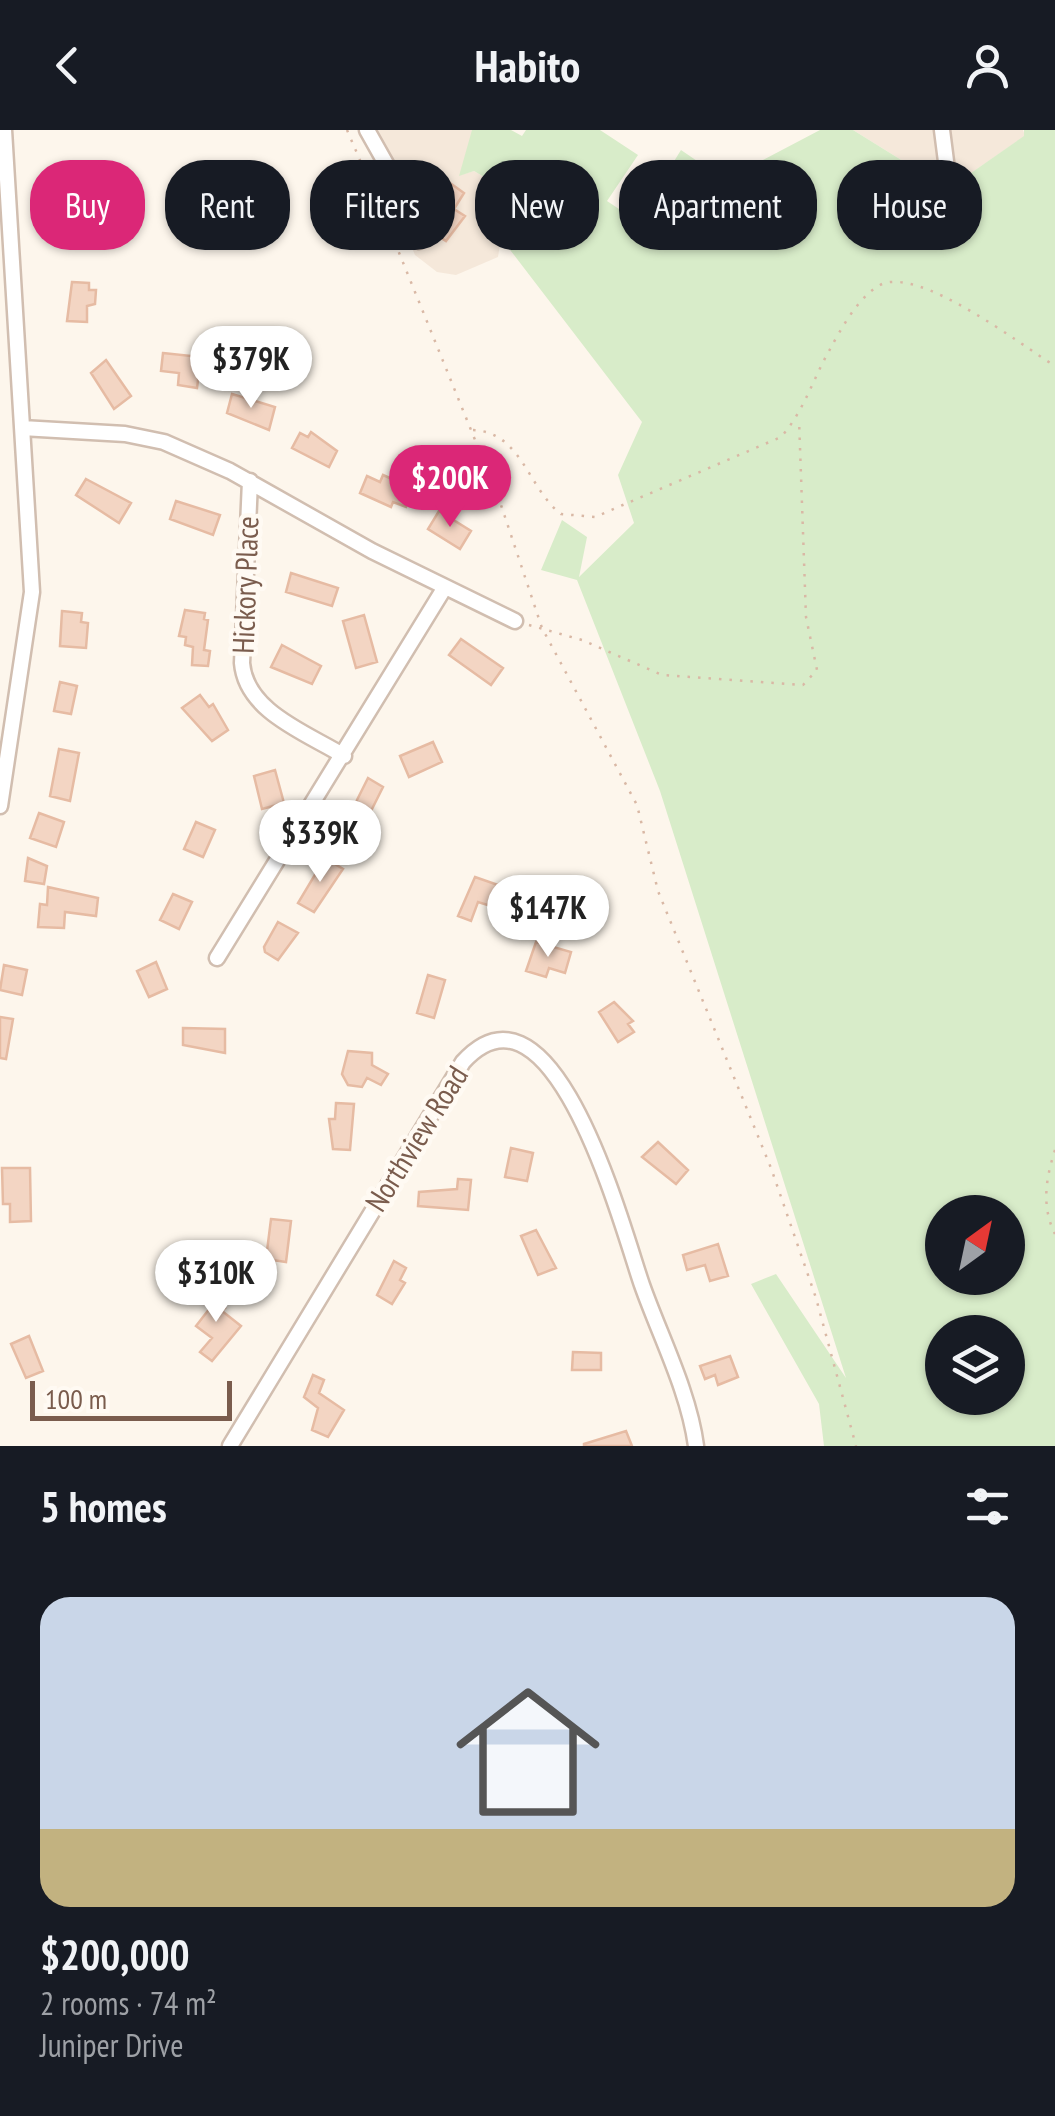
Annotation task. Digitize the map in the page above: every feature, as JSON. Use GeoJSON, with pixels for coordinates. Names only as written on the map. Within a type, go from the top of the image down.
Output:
{"type":"FeatureCollection","features":[{"type":"Feature","properties":{"kind":"street"},"geometry":{"type":"LineString","coordinates":[[0,806],[28,644],[32,592],[4,192],[4,130]]}},
{"type":"Feature","properties":{"kind":"street"},"geometry":{"type":"LineString","coordinates":[[367,130],[384,160]]}},
{"type":"Feature","properties":{"kind":"street"},"geometry":{"type":"LineString","coordinates":[[942,130],[946,160]]}},
{"type":"Feature","properties":{"kind":"street"},"geometry":{"type":"LineString","coordinates":[[22,428],[140,436],[192,453],[515,622]]}},
{"type":"Feature","properties":{"kind":"street","name":"Hickory Place"},"geometry":{"type":"LineString","coordinates":[[250,481],[242,664],[246,685],[266,709],[344,756]]}},
{"type":"Feature","properties":{"kind":"street"},"geometry":{"type":"LineString","coordinates":[[218,958],[446,587]]}},
{"type":"Feature","properties":{"kind":"street","name":"Northview Road"},"geometry":{"type":"LineString","coordinates":[[230,1446],[463,1062],[479,1048],[499,1042],[530,1049],[571,1096],[599,1161],[696,1446]]}},
{"type":"Feature","properties":{"kind":"path"},"geometry":{"type":"LineString","coordinates":[[346,130],[472,430],[542,628],[637,805],[658,891],[771,1168],[809,1279],[856,1446]]}},
{"type":"Feature","properties":{"kind":"path"},"geometry":{"type":"LineString","coordinates":[[472,430],[487,430],[512,446],[540,492],[561,514],[595,516],[766,445],[798,418],[828,351],[861,301],[881,284],[898,280],[912,282],[975,315],[1055,366]]}},
{"type":"Feature","properties":{"kind":"path"},"geometry":{"type":"LineString","coordinates":[[515,622],[542,628],[662,675],[803,685],[817,670],[806,616],[798,418]]}},
{"type":"Feature","properties":{"kind":"path"},"geometry":{"type":"LineString","coordinates":[[1055,1150],[1046,1178],[1047,1218],[1055,1234]]}},
{"type":"Feature","properties":{"kind":"shaded area"},"geometry":{"type":"Polygon","coordinates":[[[363,130],[475,130],[460,175],[475,172],[475,250],[499,250],[498,257],[456,275],[437,272],[415,255],[413,250],[455,250],[455,160],[375,160],[363,130]]]}},
{"type":"Feature","properties":{"kind":"shaded area"},"geometry":{"type":"Polygon","coordinates":[[[853,130],[1023,130],[1025,136],[982,166],[982,160],[901,160],[853,130]]]}},
{"type":"Feature","properties":{"kind":"green space"},"geometry":{"type":"Polygon","coordinates":[[[472,130],[511,130],[522,136],[526,130],[600,130],[638,155],[635,160],[619,160],[619,183],[607,201],[619,209],[619,250],[817,250],[817,160],[763,160],[820,130],[853,130],[901,160],[837,160],[837,250],[982,250],[982,165],[1024,136],[1024,130],[1055,130],[1055,1446],[824,1446],[819,1404],[751,1284],[776,1274],[846,1378],[660,791],[577,580],[541,570],[562,520],[587,537],[579,577],[634,523],[618,475],[642,422],[510,250],[599,250],[599,160],[475,160],[474,171],[459,176],[472,130]]]}},
{"type":"Feature","properties":{"kind":"green space"},"geometry":{"type":"Polygon","coordinates":[[[681,150],[696,160],[675,160],[681,150]]]}},
{"type":"Feature","properties":{"kind":"building"},"geometry":{"type":"Polygon","coordinates":[[[455,187],[464,193],[455,207],[455,187]]]}},
{"type":"Feature","properties":{"kind":"building"},"geometry":{"type":"Polygon","coordinates":[[[455,210],[465,216],[455,229],[455,210]]]}},
{"type":"Feature","properties":{"kind":"building"},"geometry":{"type":"Polygon","coordinates":[[[72,282],[89,283],[89,290],[96,290],[95,304],[87,306],[87,322],[67,321],[72,282]]]}},
{"type":"Feature","properties":{"kind":"building"},"geometry":{"type":"Polygon","coordinates":[[[163,353],[201,357],[197,388],[178,385],[179,373],[161,371],[163,353]]]}},
{"type":"Feature","properties":{"kind":"building"},"geometry":{"type":"Polygon","coordinates":[[[106,360],[131,396],[114,409],[91,373],[106,360]]]}},
{"type":"Feature","properties":{"kind":"building"},"geometry":{"type":"Polygon","coordinates":[[[232,394],[275,407],[269,430],[227,413],[232,394]]]}},
{"type":"Feature","properties":{"kind":"building"},"geometry":{"type":"Polygon","coordinates":[[[311,432],[337,451],[329,467],[292,448],[300,433],[308,437],[311,432]]]}},
{"type":"Feature","properties":{"kind":"building"},"geometry":{"type":"Polygon","coordinates":[[[383,475],[414,489],[406,507],[393,502],[391,507],[360,493],[367,476],[380,482],[383,475]]]}},
{"type":"Feature","properties":{"kind":"building"},"geometry":{"type":"Polygon","coordinates":[[[86,479],[131,503],[119,523],[76,495],[86,479]]]}},
{"type":"Feature","properties":{"kind":"building"},"geometry":{"type":"Polygon","coordinates":[[[176,501],[220,515],[213,535],[170,519],[176,501]]]}},
{"type":"Feature","properties":{"kind":"building"},"geometry":{"type":"Polygon","coordinates":[[[439,511],[471,531],[460,549],[428,529],[439,511]]]}},
{"type":"Feature","properties":{"kind":"building"},"geometry":{"type":"Polygon","coordinates":[[[291,573],[338,588],[332,606],[286,592],[291,573]]]}},
{"type":"Feature","properties":{"kind":"building"},"geometry":{"type":"Polygon","coordinates":[[[185,610],[205,613],[204,619],[208,620],[204,650],[210,651],[208,666],[192,665],[193,647],[185,645],[186,637],[179,636],[185,610]]]}},
{"type":"Feature","properties":{"kind":"building"},"geometry":{"type":"Polygon","coordinates":[[[62,611],[82,613],[81,622],[88,623],[86,648],[60,646],[62,611]]]}},
{"type":"Feature","properties":{"kind":"building"},"geometry":{"type":"Polygon","coordinates":[[[364,615],[377,662],[356,668],[343,621],[364,615]]]}},
{"type":"Feature","properties":{"kind":"building"},"geometry":{"type":"Polygon","coordinates":[[[461,639],[503,668],[491,685],[449,655],[461,639]]]}},
{"type":"Feature","properties":{"kind":"building"},"geometry":{"type":"Polygon","coordinates":[[[282,645],[321,666],[312,684],[271,667],[282,645]]]}},
{"type":"Feature","properties":{"kind":"building"},"geometry":{"type":"Polygon","coordinates":[[[60,682],[77,686],[71,714],[54,711],[60,682]]]}},
{"type":"Feature","properties":{"kind":"building"},"geometry":{"type":"Polygon","coordinates":[[[200,695],[209,707],[213,704],[228,730],[212,741],[182,708],[200,695]]]}},
{"type":"Feature","properties":{"kind":"building"},"geometry":{"type":"Polygon","coordinates":[[[433,742],[442,762],[409,777],[400,756],[433,742]]]}},
{"type":"Feature","properties":{"kind":"building"},"geometry":{"type":"Polygon","coordinates":[[[59,749],[79,753],[70,801],[50,796],[59,749]]]}},
{"type":"Feature","properties":{"kind":"building"},"geometry":{"type":"Polygon","coordinates":[[[275,770],[284,803],[262,809],[254,776],[275,770]]]}},
{"type":"Feature","properties":{"kind":"building"},"geometry":{"type":"Polygon","coordinates":[[[368,778],[383,787],[359,835],[344,826],[368,778]]]}},
{"type":"Feature","properties":{"kind":"building"},"geometry":{"type":"Polygon","coordinates":[[[39,813],[64,822],[56,847],[30,838],[39,813]]]}},
{"type":"Feature","properties":{"kind":"building"},"geometry":{"type":"Polygon","coordinates":[[[196,822],[215,830],[203,857],[184,849],[196,822]]]}},
{"type":"Feature","properties":{"kind":"building"},"geometry":{"type":"Polygon","coordinates":[[[28,858],[47,866],[44,884],[25,881],[28,858]]]}},
{"type":"Feature","properties":{"kind":"building"},"geometry":{"type":"Polygon","coordinates":[[[325,858],[343,869],[314,912],[298,903],[325,858]]]}},
{"type":"Feature","properties":{"kind":"building"},"geometry":{"type":"Polygon","coordinates":[[[475,877],[501,886],[494,907],[478,902],[471,921],[458,916],[475,877]]]}},
{"type":"Feature","properties":{"kind":"building"},"geometry":{"type":"Polygon","coordinates":[[[48,887],[98,898],[96,916],[65,912],[64,928],[38,927],[40,904],[47,905],[48,887]]]}},
{"type":"Feature","properties":{"kind":"building"},"geometry":{"type":"Polygon","coordinates":[[[173,894],[192,902],[179,929],[160,920],[173,894]]]}},
{"type":"Feature","properties":{"kind":"building"},"geometry":{"type":"Polygon","coordinates":[[[278,922],[298,933],[278,960],[264,947],[278,922]]]}},
{"type":"Feature","properties":{"kind":"building"},"geometry":{"type":"Polygon","coordinates":[[[536,942],[571,952],[565,973],[549,968],[546,977],[526,971],[536,942]]]}},
{"type":"Feature","properties":{"kind":"building"},"geometry":{"type":"Polygon","coordinates":[[[156,962],[167,989],[149,997],[137,971],[156,962]]]}},
{"type":"Feature","properties":{"kind":"building"},"geometry":{"type":"Polygon","coordinates":[[[4,965],[27,970],[22,995],[0,990],[4,965]]]}},
{"type":"Feature","properties":{"kind":"building"},"geometry":{"type":"Polygon","coordinates":[[[428,975],[445,980],[434,1018],[417,1013],[428,975]]]}},
{"type":"Feature","properties":{"kind":"building"},"geometry":{"type":"Polygon","coordinates":[[[614,1002],[633,1021],[628,1024],[634,1032],[618,1042],[599,1012],[614,1002]]]}},
{"type":"Feature","properties":{"kind":"building"},"geometry":{"type":"Polygon","coordinates":[[[0,1017],[13,1019],[6,1059],[0,1058],[0,1017]]]}},
{"type":"Feature","properties":{"kind":"building"},"geometry":{"type":"Polygon","coordinates":[[[183,1028],[225,1029],[225,1053],[183,1045],[183,1028]]]}},
{"type":"Feature","properties":{"kind":"building"},"geometry":{"type":"Polygon","coordinates":[[[348,1051],[372,1053],[372,1065],[388,1074],[381,1085],[367,1078],[362,1087],[348,1085],[342,1074],[348,1051]]]}},
{"type":"Feature","properties":{"kind":"building"},"geometry":{"type":"Polygon","coordinates":[[[336,1103],[354,1104],[350,1150],[333,1149],[329,1119],[335,1119],[336,1103]]]}},
{"type":"Feature","properties":{"kind":"building"},"geometry":{"type":"Polygon","coordinates":[[[658,1142],[688,1170],[676,1184],[642,1157],[658,1142]]]}},
{"type":"Feature","properties":{"kind":"building"},"geometry":{"type":"Polygon","coordinates":[[[511,1148],[533,1153],[527,1181],[505,1177],[511,1148]]]}},
{"type":"Feature","properties":{"kind":"building"},"geometry":{"type":"Polygon","coordinates":[[[2,1168],[30,1168],[31,1221],[10,1222],[10,1204],[3,1204],[2,1168]]]}},
{"type":"Feature","properties":{"kind":"building"},"geometry":{"type":"Polygon","coordinates":[[[458,1179],[471,1180],[468,1210],[418,1206],[419,1192],[457,1189],[458,1179]]]}},
{"type":"Feature","properties":{"kind":"building"},"geometry":{"type":"Polygon","coordinates":[[[271,1219],[291,1221],[286,1262],[266,1259],[271,1219]]]}},
{"type":"Feature","properties":{"kind":"building"},"geometry":{"type":"Polygon","coordinates":[[[536,1230],[556,1268],[538,1275],[521,1236],[536,1230]]]}},
{"type":"Feature","properties":{"kind":"building"},"geometry":{"type":"Polygon","coordinates":[[[718,1244],[728,1276],[710,1281],[705,1265],[687,1270],[683,1255],[718,1244]]]}},
{"type":"Feature","properties":{"kind":"building"},"geometry":{"type":"Polygon","coordinates":[[[394,1261],[406,1268],[400,1280],[405,1283],[392,1304],[377,1295],[394,1261]]]}},
{"type":"Feature","properties":{"kind":"building"},"geometry":{"type":"Polygon","coordinates":[[[210,1286],[222,1295],[217,1301],[225,1308],[222,1311],[241,1326],[212,1361],[200,1352],[212,1338],[196,1326],[210,1308],[200,1300],[210,1286]]]}},
{"type":"Feature","properties":{"kind":"building"},"geometry":{"type":"Polygon","coordinates":[[[29,1336],[43,1371],[26,1378],[11,1344],[29,1336]]]}},
{"type":"Feature","properties":{"kind":"building"},"geometry":{"type":"Polygon","coordinates":[[[573,1352],[601,1353],[601,1370],[572,1370],[573,1352]]]}},
{"type":"Feature","properties":{"kind":"building"},"geometry":{"type":"Polygon","coordinates":[[[730,1356],[738,1377],[718,1385],[715,1375],[705,1379],[700,1366],[730,1356]]]}},
{"type":"Feature","properties":{"kind":"building"},"geometry":{"type":"Polygon","coordinates":[[[313,1375],[324,1380],[319,1393],[344,1410],[328,1437],[312,1430],[318,1408],[304,1397],[313,1375]]]}},
{"type":"Feature","properties":{"kind":"building"},"geometry":{"type":"Polygon","coordinates":[[[626,1431],[632,1446],[584,1446],[584,1444],[626,1431]]]}}]}
